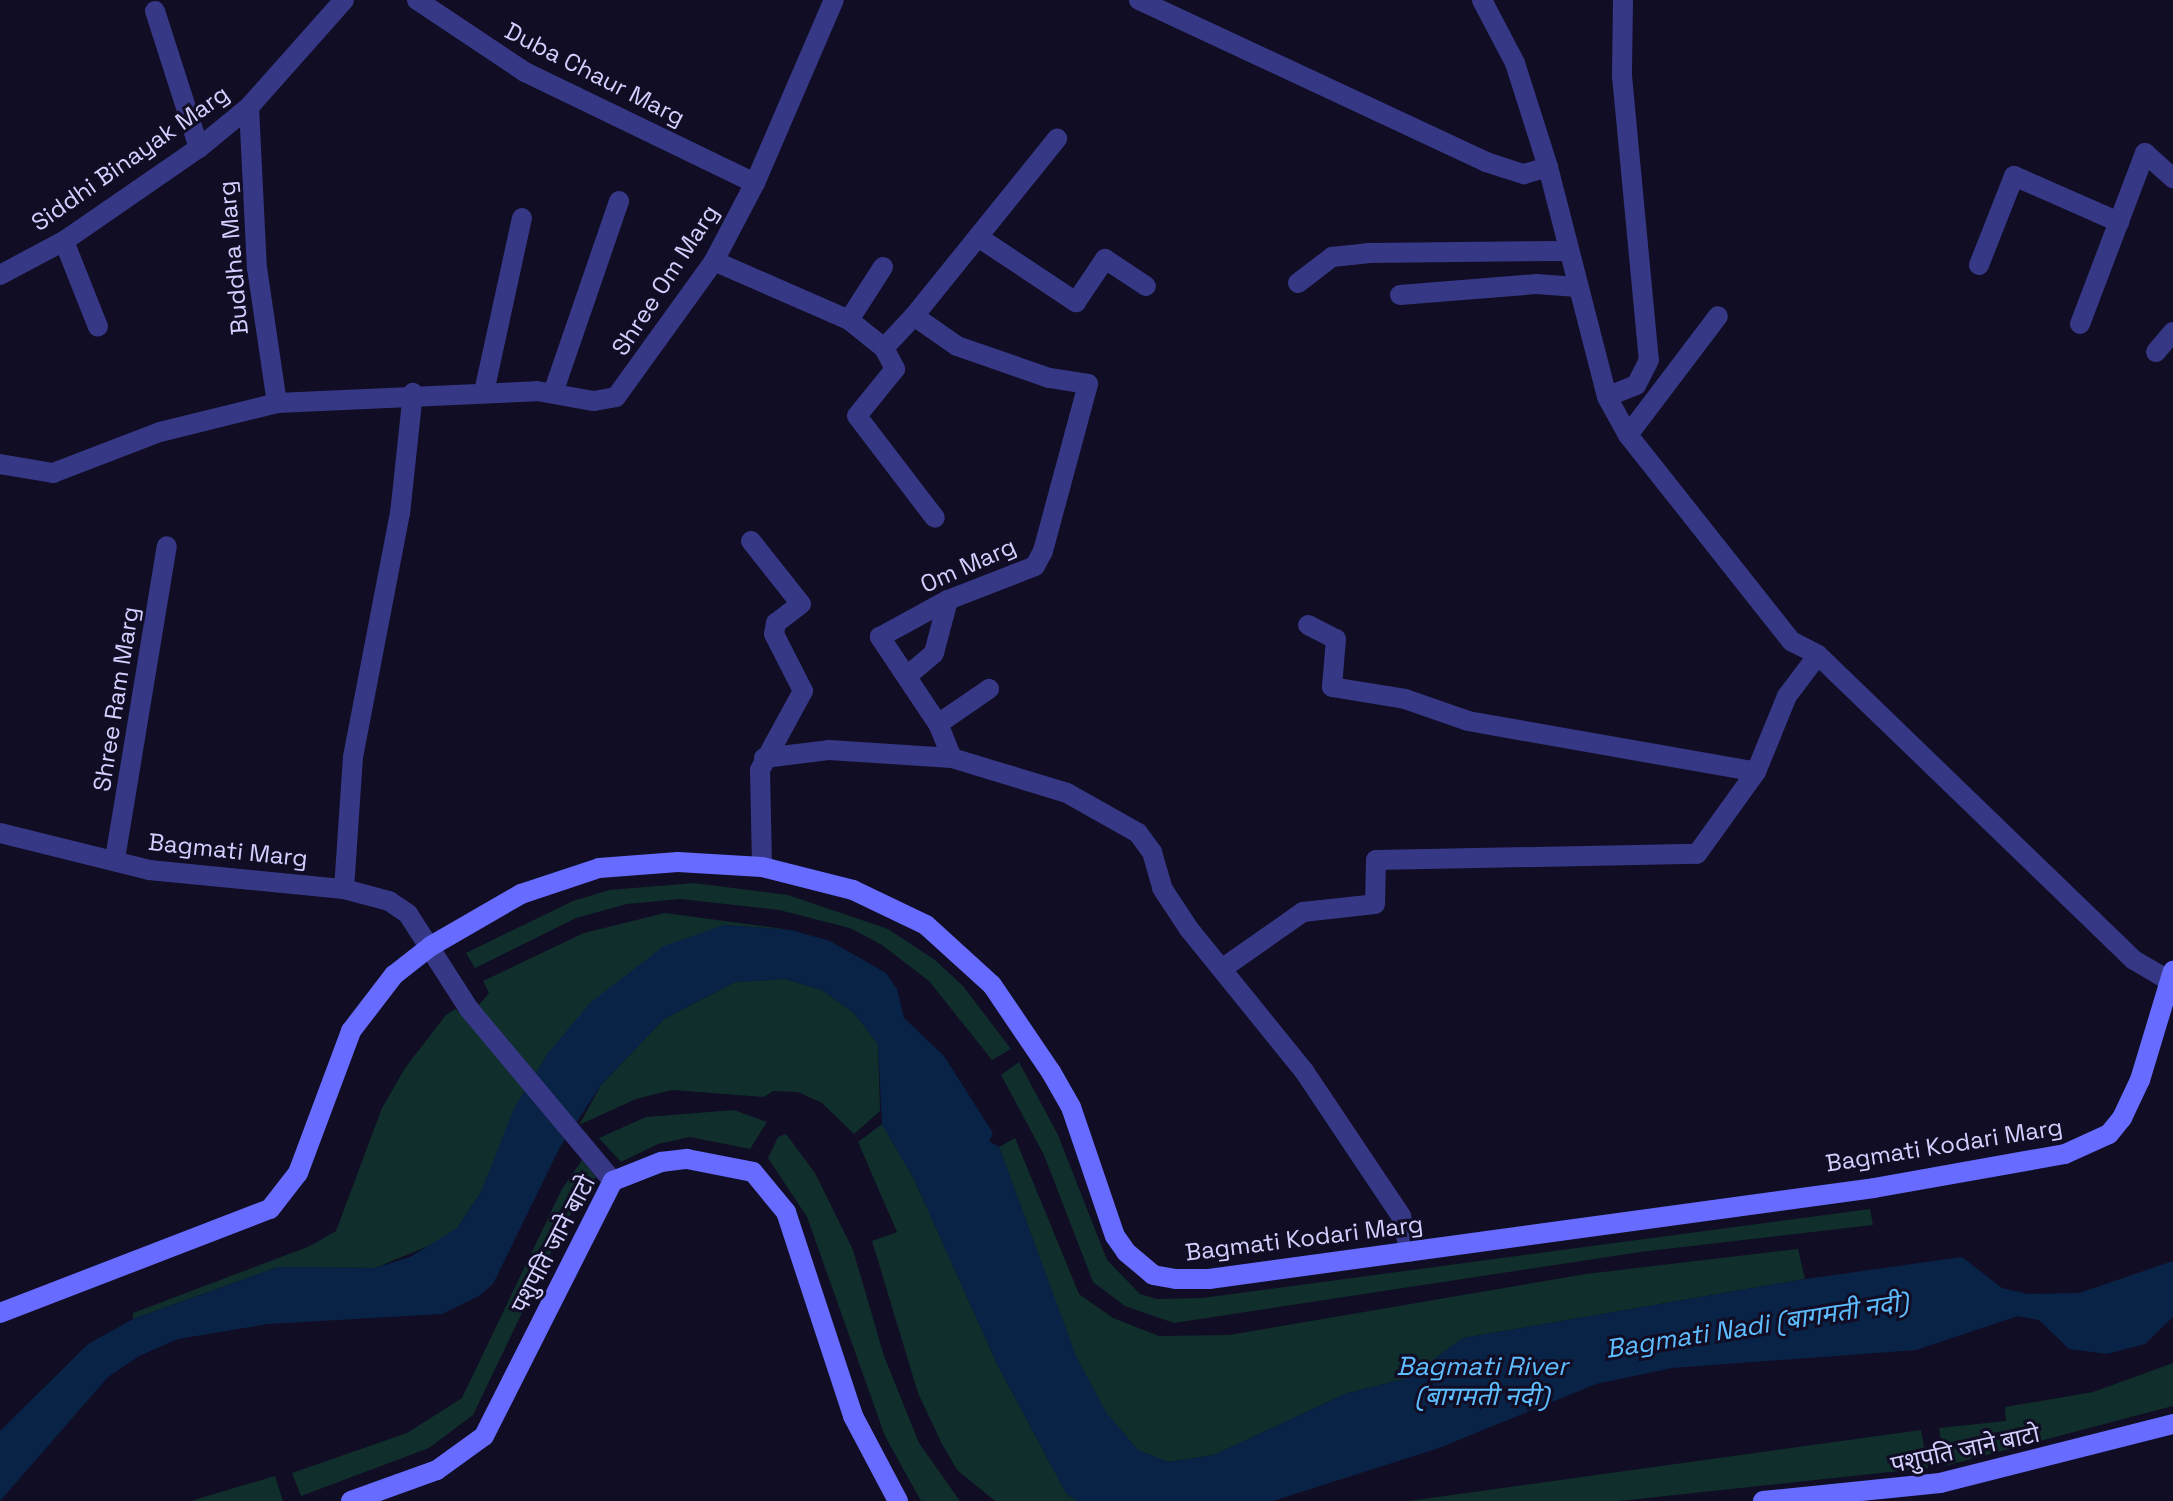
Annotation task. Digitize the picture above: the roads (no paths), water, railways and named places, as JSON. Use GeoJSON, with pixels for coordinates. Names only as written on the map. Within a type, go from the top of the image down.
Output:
{"type":"FeatureCollection","features":[{"type":"Feature","properties":{"kind":"main road","name":"Bagmati Kodari Marg"},"geometry":{"type":"LineString","coordinates":[[0,1313],[270,1209],[298,1173],[351,1031],[394,975],[431,946],[521,894],[599,868],[654,862],[762,867],[838,885],[891,906],[964,954],[992,985],[1064,1095],[1115,1236],[1153,1275],[1209,1279],[1874,1188],[2065,1154],[2109,1134],[2122,1118],[2172,978]]}},
{"type":"Feature","properties":{"kind":"main road","name":"पशुपति जाने बाटो"},"geometry":{"type":"LineString","coordinates":[[351,1501],[437,1470],[484,1436],[613,1181],[661,1162],[687,1159],[753,1172],[770,1189],[803,1254],[853,1416],[898,1501]]}},
{"type":"Feature","properties":{"kind":"main road","name":"पशुपति जाने बाटो"},"geometry":{"type":"LineString","coordinates":[[1763,1501],[1940,1483],[2173,1424]]}},
{"type":"Feature","properties":{"kind":"street","name":"Siddhi Binayak Marg"},"geometry":{"type":"LineString","coordinates":[[0,275],[64,241],[199,148],[249,107],[344,0]]}},
{"type":"Feature","properties":{"kind":"street","name":"Duba Chaur Marg"},"geometry":{"type":"LineString","coordinates":[[417,0],[525,72],[755,183]]}},
{"type":"Feature","properties":{"kind":"street","name":"Shree Om Marg"},"geometry":{"type":"LineString","coordinates":[[0,464],[53,473],[160,432],[277,403],[413,393],[553,393],[594,401],[616,397],[714,261],[755,183],[834,0]]}},
{"type":"Feature","properties":{"kind":"street"},"geometry":{"type":"LineString","coordinates":[[1139,0],[1486,162],[1524,174],[1548,167]]}},
{"type":"Feature","properties":{"kind":"street"},"geometry":{"type":"LineString","coordinates":[[1482,0],[1515,63],[1548,167],[1607,397],[1628,435],[1791,641],[1818,655],[2134,960],[2172,978]]}},
{"type":"Feature","properties":{"kind":"street"},"geometry":{"type":"LineString","coordinates":[[1607,397],[1636,385],[1649,360],[1622,76],[1623,0]]}},
{"type":"Feature","properties":{"kind":"street"},"geometry":{"type":"LineString","coordinates":[[155,11],[199,148]]}},
{"type":"Feature","properties":{"kind":"street","name":"Buddha Marg"},"geometry":{"type":"LineString","coordinates":[[249,107],[257,268],[277,403]]}},
{"type":"Feature","properties":{"kind":"street"},"geometry":{"type":"LineString","coordinates":[[884,348],[914,316],[1057,139]]}},
{"type":"Feature","properties":{"kind":"street"},"geometry":{"type":"LineString","coordinates":[[2080,324],[2145,153],[2173,178]]}},
{"type":"Feature","properties":{"kind":"street"},"geometry":{"type":"LineString","coordinates":[[1979,265],[2014,176],[2119,222]]}},
{"type":"Feature","properties":{"kind":"street"},"geometry":{"type":"LineString","coordinates":[[553,393],[619,201]]}},
{"type":"Feature","properties":{"kind":"street"},"geometry":{"type":"LineString","coordinates":[[484,392],[522,218]]}},
{"type":"Feature","properties":{"kind":"street"},"geometry":{"type":"LineString","coordinates":[[978,237],[1076,302],[1105,259],[1146,286]]}},
{"type":"Feature","properties":{"kind":"street"},"geometry":{"type":"LineString","coordinates":[[64,241],[98,327]]}},
{"type":"Feature","properties":{"kind":"street"},"geometry":{"type":"LineString","coordinates":[[1298,283],[1332,257],[1368,253],[1569,251]]}},
{"type":"Feature","properties":{"kind":"street"},"geometry":{"type":"LineString","coordinates":[[714,261],[849,320],[884,348],[895,369],[857,416],[935,518]]}},
{"type":"Feature","properties":{"kind":"street"},"geometry":{"type":"LineString","coordinates":[[849,320],[883,267]]}},
{"type":"Feature","properties":{"kind":"street"},"geometry":{"type":"LineString","coordinates":[[1400,295],[1536,284],[1578,287]]}},
{"type":"Feature","properties":{"kind":"street","name":"Om Marg"},"geometry":{"type":"LineString","coordinates":[[914,316],[957,346],[1049,378],[1088,384],[1043,551],[1035,566],[948,600],[880,637],[938,724],[952,758]]}},
{"type":"Feature","properties":{"kind":"street"},"geometry":{"type":"LineString","coordinates":[[1628,435],[1718,316]]}},
{"type":"Feature","properties":{"kind":"street"},"geometry":{"type":"LineString","coordinates":[[2156,352],[2173,332]]}},
{"type":"Feature","properties":{"kind":"street"},"geometry":{"type":"LineString","coordinates":[[344,889],[353,757],[400,514],[413,393]]}},
{"type":"Feature","properties":{"kind":"street"},"geometry":{"type":"LineString","coordinates":[[751,541],[801,604],[776,623],[774,634],[803,691],[764,758],[762,867]]}},
{"type":"Feature","properties":{"kind":"street","name":"Shree Ram Marg"},"geometry":{"type":"LineString","coordinates":[[115,859],[167,546]]}},
{"type":"Feature","properties":{"kind":"street"},"geometry":{"type":"LineString","coordinates":[[907,676],[934,653],[948,600]]}},
{"type":"Feature","properties":{"kind":"street"},"geometry":{"type":"LineString","coordinates":[[1308,625],[1336,639],[1332,687],[1405,699],[1468,721],[1756,772]]}},
{"type":"Feature","properties":{"kind":"street"},"geometry":{"type":"LineString","coordinates":[[1223,968],[1303,912],[1375,904],[1376,860],[1697,854],[1756,772],[1787,696],[1818,655]]}},
{"type":"Feature","properties":{"kind":"street"},"geometry":{"type":"LineString","coordinates":[[938,724],[989,689]]}},
{"type":"Feature","properties":{"kind":"street"},"geometry":{"type":"LineString","coordinates":[[764,758],[829,750],[952,758],[1067,793],[1138,833],[1152,852],[1162,888],[1304,1071],[1401,1216],[1410,1252]]}},
{"type":"Feature","properties":{"kind":"street","name":"Bagmati Marg"},"geometry":{"type":"LineString","coordinates":[[0,833],[115,859],[149,870],[344,889],[389,901],[408,914],[469,1009],[613,1181]]}},
{"type":"Feature","properties":{"kind":"water","name":"Bagmati River (बागमती नदी)"},"geometry":{"type":"Polygon","coordinates":[[[724,925],[791,930],[830,941],[886,973],[897,989],[904,1018],[944,1056],[993,1133],[989,1141],[999,1147],[1076,1356],[1106,1412],[1138,1450],[1168,1462],[1214,1455],[1345,1394],[1408,1378],[1463,1338],[1805,1279],[1962,1257],[2002,1288],[2028,1294],[2079,1293],[2173,1261],[2173,1317],[2145,1344],[2107,1354],[2069,1349],[2039,1320],[2018,1316],[1916,1350],[1672,1368],[1596,1384],[1439,1448],[1273,1501],[1077,1501],[1066,1493],[998,1366],[914,1179],[882,1124],[878,1044],[854,1013],[822,990],[785,979],[735,982],[664,1019],[601,1085],[560,1147],[493,1284],[479,1296],[442,1314],[268,1324],[178,1339],[139,1356],[108,1377],[0,1501],[0,1431],[88,1344],[133,1319],[278,1267],[375,1268],[410,1257],[457,1228],[481,1192],[514,1108],[549,1052],[591,1002],[664,946],[724,925]]]}},
{"type":"Feature","properties":{"kind":"water label","name":"Bagmati Nadi (बागमती नदी)"},"geometry":{"type":"Point","coordinates":[1757,1326]}}]}
